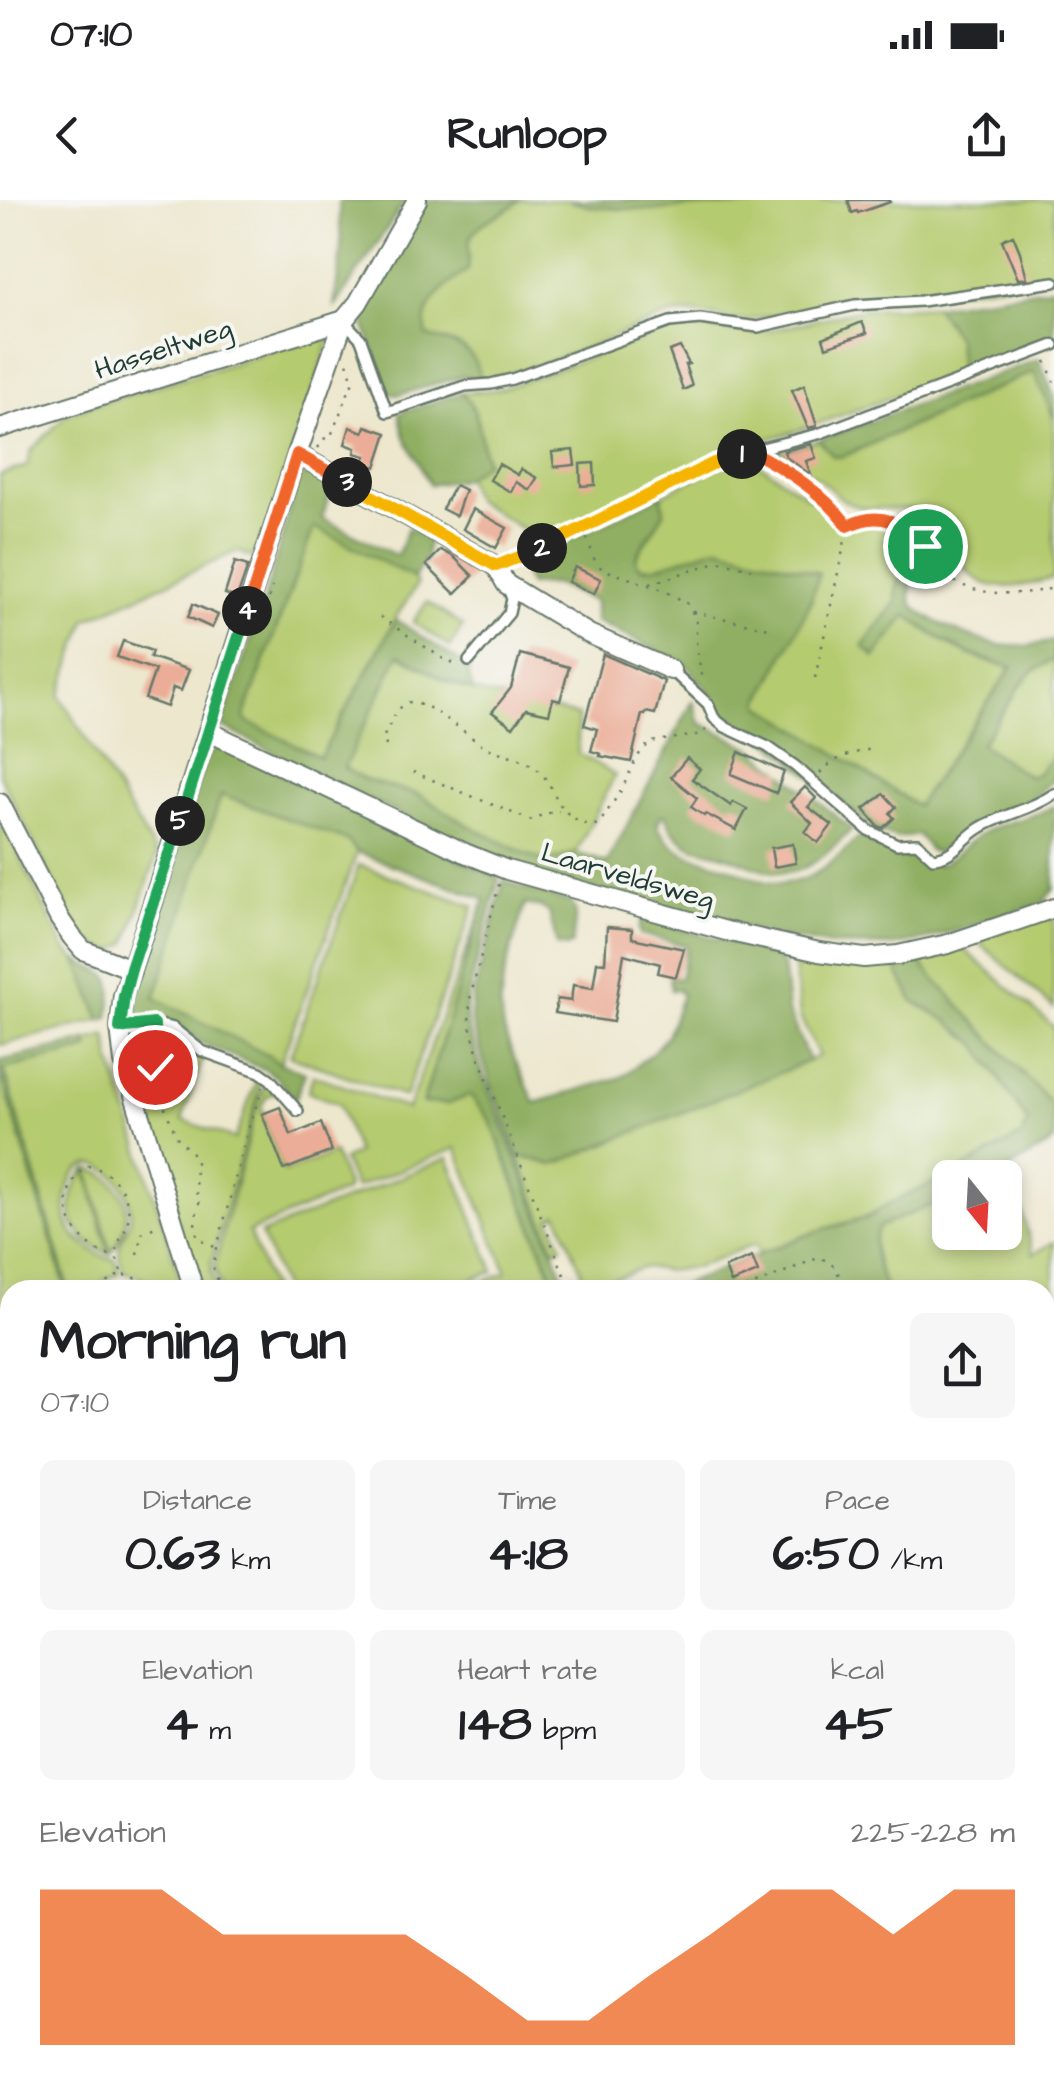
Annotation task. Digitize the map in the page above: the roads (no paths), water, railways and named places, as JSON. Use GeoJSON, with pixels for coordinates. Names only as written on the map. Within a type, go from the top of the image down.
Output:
{"type":"FeatureCollection","features":[{"type":"Feature","properties":{"kind":"street"},"geometry":{"type":"LineString","coordinates":[[191,1280],[124,1062],[120,1028],[124,996],[207,735],[303,458],[337,339],[344,320],[358,303],[417,200]]}},
{"type":"Feature","properties":{"kind":"street","name":"Hasseltweg"},"geometry":{"type":"LineString","coordinates":[[0,428],[344,320]]}},
{"type":"Feature","properties":{"kind":"street"},"geometry":{"type":"LineString","coordinates":[[303,458],[496,566],[506,584],[589,634],[671,670]]}},
{"type":"Feature","properties":{"kind":"street","name":"Laarveldsweg"},"geometry":{"type":"LineString","coordinates":[[207,735],[218,736],[503,868],[726,931],[819,952],[864,958],[898,955],[948,944],[1054,908]]}},
{"type":"Feature","properties":{"kind":"street"},"geometry":{"type":"LineString","coordinates":[[0,803],[72,937],[83,950],[131,969]]}},
{"type":"Feature","properties":{"kind":"lane"},"geometry":{"type":"LineString","coordinates":[[344,320],[362,339],[387,412],[465,386],[512,379],[670,322],[700,320],[758,327],[855,305],[922,301],[1054,282]]}},
{"type":"Feature","properties":{"kind":"lane"},"geometry":{"type":"LineString","coordinates":[[496,566],[714,463],[818,434],[1054,345]]}},
{"type":"Feature","properties":{"kind":"lane"},"geometry":{"type":"LineString","coordinates":[[469,660],[509,613],[512,599],[506,584]]}},
{"type":"Feature","properties":{"kind":"lane"},"geometry":{"type":"LineString","coordinates":[[671,670],[708,704],[714,718],[725,727],[768,746],[868,830],[897,844],[917,843],[933,858],[943,858],[978,828],[1030,809],[1054,794]]}},
{"type":"Feature","properties":{"kind":"lane"},"geometry":{"type":"LineString","coordinates":[[120,1028],[154,1024],[174,1028],[202,1051],[267,1076],[298,1111]]}}]}
